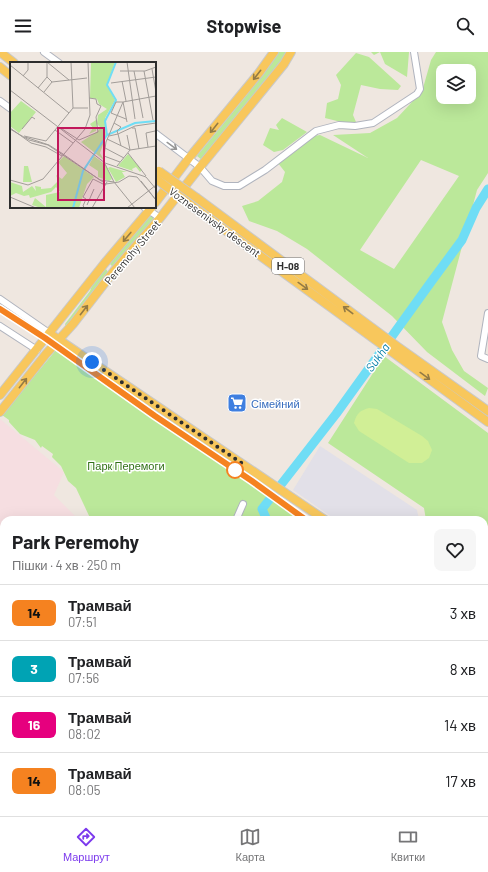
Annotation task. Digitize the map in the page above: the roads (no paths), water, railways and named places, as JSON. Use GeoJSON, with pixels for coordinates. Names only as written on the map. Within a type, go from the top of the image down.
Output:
{"type":"FeatureCollection","features":[{"type":"Feature","properties":{"kind":"main road"},"geometry":{"type":"LineString","coordinates":[[0,52],[13,62]]}},
{"type":"Feature","properties":{"kind":"main road"},"geometry":{"type":"LineString","coordinates":[[8,52],[13,62]]}},
{"type":"Feature","properties":{"kind":"main road","name":"Peremohy Street"},"geometry":{"type":"LineString","coordinates":[[156,202],[274,52]]}},
{"type":"Feature","properties":{"kind":"main road","name":"Peremohy Street"},"geometry":{"type":"LineString","coordinates":[[0,412],[276,75],[291,52]]}},
{"type":"Feature","properties":{"kind":"main road"},"geometry":{"type":"LineString","coordinates":[[0,67],[10,75]]}},
{"type":"Feature","properties":{"kind":"main road"},"geometry":{"type":"LineString","coordinates":[[0,73],[10,76]]}},
{"type":"Feature","properties":{"kind":"main road","name":"Voznesenivsky descent"},"geometry":{"type":"LineString","coordinates":[[156,172],[192,206],[377,336]]}},
{"type":"Feature","properties":{"kind":"main road","name":"Voznesenivsky descent"},"geometry":{"type":"LineString","coordinates":[[156,172],[197,198],[488,422]]}},
{"type":"Feature","properties":{"kind":"main road","name":"Peremohy Street"},"geometry":{"type":"LineString","coordinates":[[0,395],[148,208]]}},
{"type":"Feature","properties":{"kind":"main road"},"geometry":{"type":"LineString","coordinates":[[104,264],[114,271]]}},
{"type":"Feature","properties":{"kind":"main road"},"geometry":{"type":"LineString","coordinates":[[49,333],[319,516]]}},
{"type":"Feature","properties":{"kind":"main road","name":"Voznesenivsky descent"},"geometry":{"type":"LineString","coordinates":[[396,350],[488,411]]}},
{"type":"Feature","properties":{"kind":"street"},"geometry":{"type":"LineString","coordinates":[[44,52],[58,62]]}},
{"type":"Feature","properties":{"kind":"street"},"geometry":{"type":"LineString","coordinates":[[156,134],[200,167],[212,181],[224,186],[239,186],[265,170],[316,132],[339,125],[355,126],[373,123],[417,94],[420,89],[414,52]]}},
{"type":"Feature","properties":{"kind":"street"},"geometry":{"type":"LineString","coordinates":[[0,101],[10,108]]}},
{"type":"Feature","properties":{"kind":"street"},"geometry":{"type":"LineString","coordinates":[[148,208],[160,218]]}},
{"type":"Feature","properties":{"kind":"street"},"geometry":{"type":"LineString","coordinates":[[0,299],[49,333]]}},
{"type":"Feature","properties":{"kind":"street"},"geometry":{"type":"LineString","coordinates":[[488,313],[481,356],[488,359]]}},
{"type":"Feature","properties":{"kind":"street"},"geometry":{"type":"LineString","coordinates":[[0,326],[37,350]]}},
{"type":"Feature","properties":{"kind":"street"},"geometry":{"type":"LineString","coordinates":[[238,516],[242,504]]}},
{"type":"Feature","properties":{"kind":"waterway","name":"Sukha"},"geometry":{"type":"LineString","coordinates":[[265,516],[262,509],[336,414],[462,240],[476,208],[488,189]]}},
{"type":"Feature","properties":{"kind":"tram line"},"geometry":{"type":"LineString","coordinates":[[0,306],[38,330],[74,358],[304,516]]}},
{"type":"Feature","properties":{"kind":"tram line","name":"14"},"geometry":{"type":"LineString","coordinates":[[0,309],[45,338],[300,516]]}},
{"type":"Feature","properties":{"kind":"place","name":"Сімейний"},"geometry":{"type":"Point","coordinates":[237,403]}},
{"type":"Feature","properties":{"kind":"park label","name":"Парк Перемоги"},"geometry":{"type":"Point","coordinates":[126,465]}}]}
